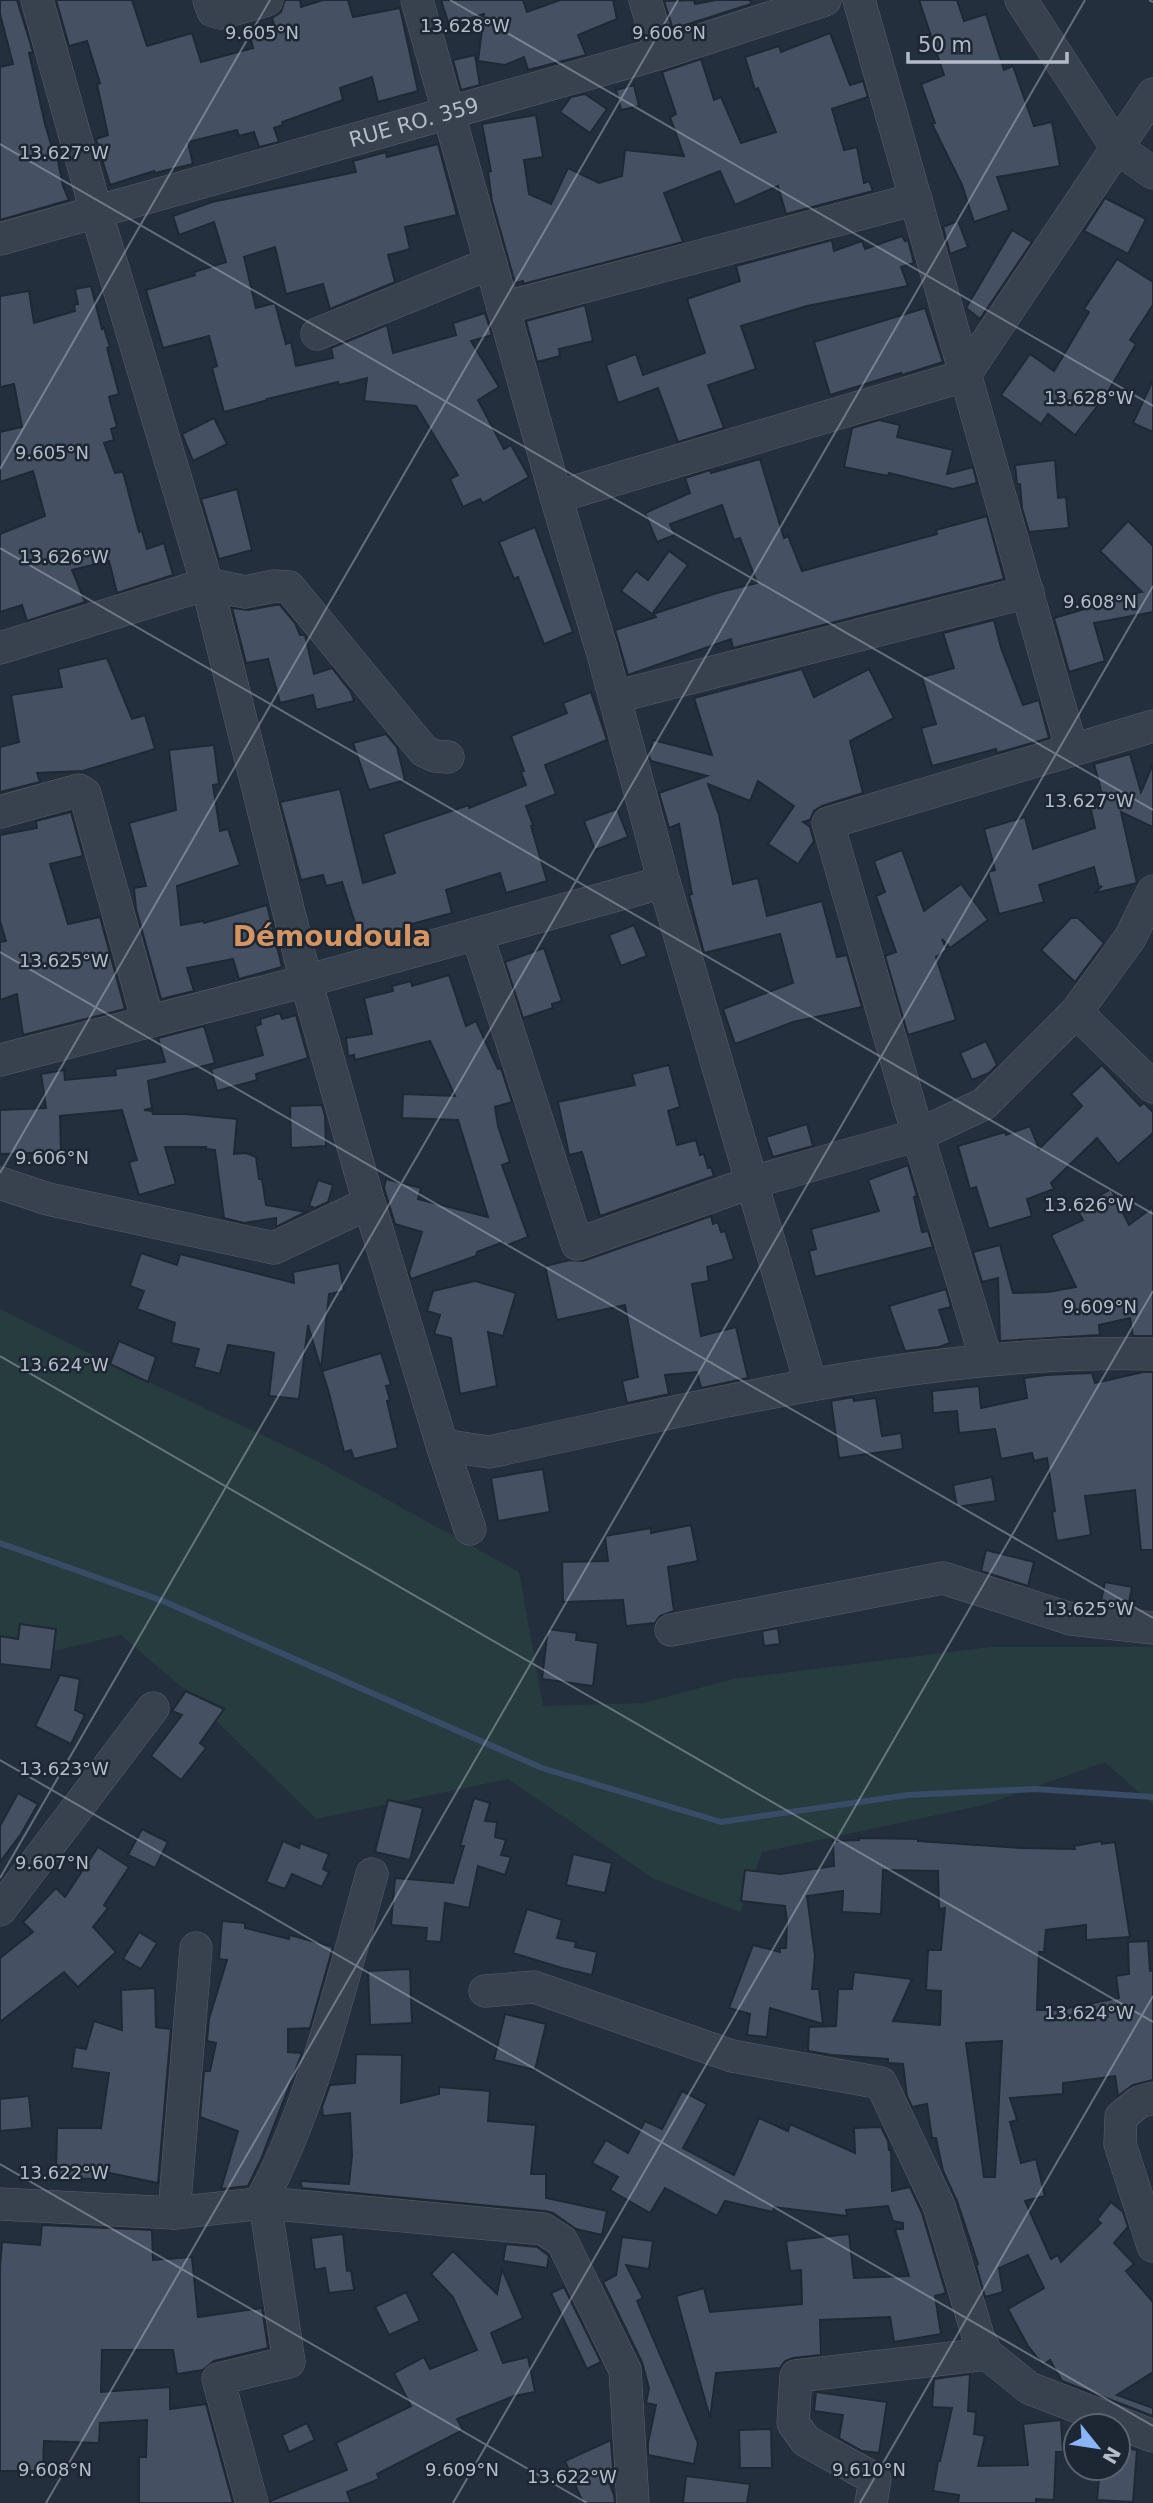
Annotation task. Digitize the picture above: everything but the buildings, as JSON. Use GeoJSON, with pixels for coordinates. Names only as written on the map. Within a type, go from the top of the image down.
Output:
{"type":"FeatureCollection","features":[{"type":"Feature","properties":{"kind":"street"},"geometry":{"type":"LineString","coordinates":[[37,0],[96,211],[207,584],[306,981],[369,1203],[470,1529]]}},
{"type":"Feature","properties":{"kind":"street"},"geometry":{"type":"LineString","coordinates":[[209,0],[213,10],[220,13],[267,0]]}},
{"type":"Feature","properties":{"kind":"street"},"geometry":{"type":"LineString","coordinates":[[417,0],[556,497],[615,697],[664,882],[811,1385]]}},
{"type":"Feature","properties":{"kind":"street"},"geometry":{"type":"LineString","coordinates":[[645,0],[661,53]]}},
{"type":"Feature","properties":{"kind":"street","name":"RUE RO. 359"},"geometry":{"type":"LineString","coordinates":[[0,239],[661,53],[825,0]]}},
{"type":"Feature","properties":{"kind":"street"},"geometry":{"type":"LineString","coordinates":[[859,0],[1072,750]]}},
{"type":"Feature","properties":{"kind":"street"},"geometry":{"type":"LineString","coordinates":[[1021,0],[1117,148],[1153,173]]}},
{"type":"Feature","properties":{"kind":"street"},"geometry":{"type":"LineString","coordinates":[[556,497],[964,376],[1153,94]]}},
{"type":"Feature","properties":{"kind":"street"},"geometry":{"type":"LineString","coordinates":[[503,308],[916,200]]}},
{"type":"Feature","properties":{"kind":"street"},"geometry":{"type":"LineString","coordinates":[[317,334],[491,263]]}},
{"type":"Feature","properties":{"kind":"street"},"geometry":{"type":"LineString","coordinates":[[0,648],[207,584],[245,592],[282,585],[294,590],[424,751],[435,756],[448,757]]}},
{"type":"Feature","properties":{"kind":"street"},"geometry":{"type":"LineString","coordinates":[[615,697],[1028,592]]}},
{"type":"Feature","properties":{"kind":"street"},"geometry":{"type":"LineString","coordinates":[[986,1359],[828,823],[1153,726]]}},
{"type":"Feature","properties":{"kind":"street"},"geometry":{"type":"LineString","coordinates":[[0,812],[79,790],[85,793],[148,1021]]}},
{"type":"Feature","properties":{"kind":"street"},"geometry":{"type":"LineString","coordinates":[[0,1060],[306,981],[664,882]]}},
{"type":"Feature","properties":{"kind":"street"},"geometry":{"type":"LineString","coordinates":[[477,934],[577,1244],[753,1182],[918,1135],[985,1104],[1076,1012],[1130,938],[1153,891]]}},
{"type":"Feature","properties":{"kind":"street"},"geometry":{"type":"LineString","coordinates":[[1076,1012],[1153,1087]]}},
{"type":"Feature","properties":{"kind":"street"},"geometry":{"type":"LineString","coordinates":[[0,1183],[48,1199],[274,1248],[369,1203]]}},
{"type":"Feature","properties":{"kind":"street"},"geometry":{"type":"LineString","coordinates":[[442,1445],[489,1452],[811,1385],[986,1359],[1087,1352],[1153,1354]]}},
{"type":"Feature","properties":{"kind":"street"},"geometry":{"type":"LineString","coordinates":[[671,1630],[943,1578],[1071,1619],[1153,1628]]}},
{"type":"Feature","properties":{"kind":"street"},"geometry":{"type":"LineString","coordinates":[[0,1910],[153,1709]]}},
{"type":"Feature","properties":{"kind":"street"},"geometry":{"type":"LineString","coordinates":[[252,2503],[218,2379],[289,2362],[262,2204],[280,2165],[328,2032],[372,1874]]}},
{"type":"Feature","properties":{"kind":"street"},"geometry":{"type":"LineString","coordinates":[[174,2213],[196,1948]]}},
{"type":"Feature","properties":{"kind":"street"},"geometry":{"type":"LineString","coordinates":[[485,1991],[534,1987],[732,2056],[881,2082],[939,2206],[979,2339],[987,2354],[1029,2388],[1153,2436]]}},
{"type":"Feature","properties":{"kind":"street"},"geometry":{"type":"LineString","coordinates":[[1153,2098],[1139,2102],[1121,2117],[1120,2144],[1153,2246]]}},
{"type":"Feature","properties":{"kind":"street"},"geometry":{"type":"LineString","coordinates":[[0,2204],[174,2213],[262,2204],[544,2229],[562,2241],[625,2370],[633,2503]]}},
{"type":"Feature","properties":{"kind":"street"},"geometry":{"type":"LineString","coordinates":[[871,2503],[875,2479],[806,2441],[793,2423],[796,2376],[987,2354]]}},
{"type":"Feature","properties":{"kind":"green space"},"geometry":{"type":"Polygon","coordinates":[[[0,1309],[313,1459],[519,1572],[543,1706],[644,1703],[733,1679],[990,1647],[1153,1647],[1153,1805],[1105,1762],[984,1805],[762,1852],[740,1912],[654,1879],[508,1779],[316,1819],[186,1691],[121,1635],[0,1664],[0,1309]]]}},
{"type":"Feature","properties":{"kind":"waterway"},"geometry":{"type":"LineString","coordinates":[[0,1543],[163,1601],[542,1768],[721,1822],[908,1795],[1036,1789],[1153,1797]]}},
{"type":"Feature","properties":{"kind":"district","name":"Démoudoula"},"geometry":{"type":"Point","coordinates":[332,936]}}]}
